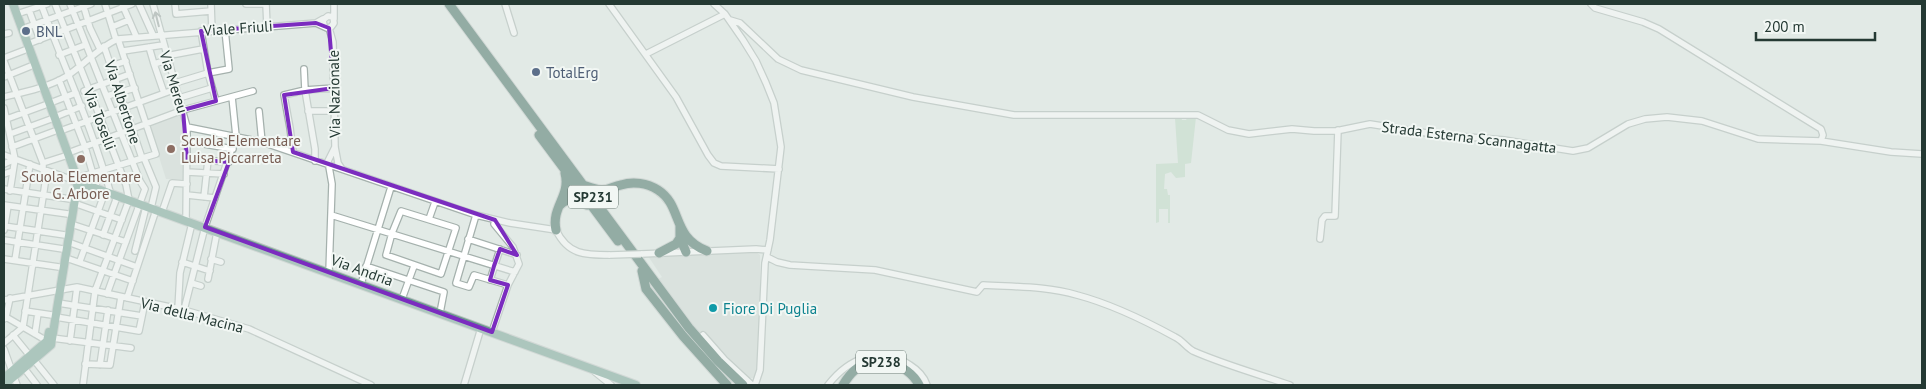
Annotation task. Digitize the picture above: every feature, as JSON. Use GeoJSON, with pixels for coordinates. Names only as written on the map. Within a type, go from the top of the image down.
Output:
{"type":"FeatureCollection","features":[{"type":"Feature","properties":{"kind":"highway","name":"SP231"},"geometry":{"type":"LineString","coordinates":[[444,4],[565,171],[689,328],[718,361],[743,385]]}},
{"type":"Feature","properties":{"kind":"highway","name":"SP231"},"geometry":{"type":"LineString","coordinates":[[449,4],[583,185],[609,225],[693,341],[736,385]]}},
{"type":"Feature","properties":{"kind":"highway"},"geometry":{"type":"LineString","coordinates":[[556,230],[555,216],[567,187],[565,171]]}},
{"type":"Feature","properties":{"kind":"highway"},"geometry":{"type":"LineString","coordinates":[[583,185],[597,189],[635,183],[649,185],[658,189],[672,205],[684,239],[686,252]]}},
{"type":"Feature","properties":{"kind":"highway"},"geometry":{"type":"LineString","coordinates":[[559,206],[568,200],[582,200],[604,227],[609,225],[602,203],[604,195],[611,188]]}},
{"type":"Feature","properties":{"kind":"highway"},"geometry":{"type":"LineString","coordinates":[[684,239],[696,247],[707,251]]}},
{"type":"Feature","properties":{"kind":"highway"},"geometry":{"type":"LineString","coordinates":[[659,253],[684,239]]}},
{"type":"Feature","properties":{"kind":"highway"},"geometry":{"type":"LineString","coordinates":[[642,271],[646,289],[683,336],[727,385]]}},
{"type":"Feature","properties":{"kind":"highway","name":"SP238"},"geometry":{"type":"LineString","coordinates":[[843,385],[856,369],[867,363],[884,361],[906,370],[919,385]]}},
{"type":"Feature","properties":{"kind":"main road"},"geometry":{"type":"LineString","coordinates":[[8,4],[27,47],[41,87]]}},
{"type":"Feature","properties":{"kind":"main road"},"geometry":{"type":"LineString","coordinates":[[4,385],[12,374],[50,341],[58,290],[66,258],[65,242],[68,214],[76,179],[48,104],[31,66],[22,29],[13,4]]}},
{"type":"Feature","properties":{"kind":"main road","name":"Via Andria"},"geometry":{"type":"LineString","coordinates":[[76,179],[107,193],[329,272],[632,385]]}},
{"type":"Feature","properties":{"kind":"main road"},"geometry":{"type":"LineString","coordinates":[[54,316],[58,303],[59,267],[71,224],[72,201]]}},
{"type":"Feature","properties":{"kind":"main road"},"geometry":{"type":"LineString","coordinates":[[4,378],[24,368],[32,358]]}},
{"type":"Feature","properties":{"kind":"street"},"geometry":{"type":"LineString","coordinates":[[17,14],[43,4],[59,55],[82,106],[104,170],[110,216],[103,235]]}},
{"type":"Feature","properties":{"kind":"street","name":"Via Toselli"},"geometry":{"type":"LineString","coordinates":[[56,4],[91,103],[100,117],[126,184],[129,200]]}},
{"type":"Feature","properties":{"kind":"street"},"geometry":{"type":"LineString","coordinates":[[70,4],[151,208],[142,253],[119,312],[110,365],[85,364]]}},
{"type":"Feature","properties":{"kind":"street"},"geometry":{"type":"LineString","coordinates":[[22,29],[60,16],[83,5],[91,4]]}},
{"type":"Feature","properties":{"kind":"street"},"geometry":{"type":"LineString","coordinates":[[4,155],[76,179],[156,154],[140,102],[105,4]]}},
{"type":"Feature","properties":{"kind":"street"},"geometry":{"type":"LineString","coordinates":[[4,343],[23,327],[42,195],[44,168],[18,94],[7,76],[4,59],[40,40],[109,14],[123,5],[132,4]]}},
{"type":"Feature","properties":{"kind":"street"},"geometry":{"type":"LineString","coordinates":[[139,4],[153,35]]}},
{"type":"Feature","properties":{"kind":"street","name":"Via Mereu"},"geometry":{"type":"LineString","coordinates":[[153,4],[187,127],[189,222],[178,293],[181,310]]}},
{"type":"Feature","properties":{"kind":"street"},"geometry":{"type":"LineString","coordinates":[[175,4],[176,14],[211,11]]}},
{"type":"Feature","properties":{"kind":"street"},"geometry":{"type":"LineString","coordinates":[[211,4],[212,31]]}},
{"type":"Feature","properties":{"kind":"street"},"geometry":{"type":"LineString","coordinates":[[246,4],[264,4],[267,26]]}},
{"type":"Feature","properties":{"kind":"street","name":"Via Nazionale"},"geometry":{"type":"LineString","coordinates":[[330,166],[335,147],[333,4]]}},
{"type":"Feature","properties":{"kind":"street","name":"Via Nazionale"},"geometry":{"type":"LineString","coordinates":[[333,4],[326,22],[333,42]]}},
{"type":"Feature","properties":{"kind":"street"},"geometry":{"type":"LineString","coordinates":[[505,4],[514,33]]}},
{"type":"Feature","properties":{"kind":"street"},"geometry":{"type":"LineString","coordinates":[[609,4],[676,97],[699,140],[714,163],[721,166],[779,169]]}},
{"type":"Feature","properties":{"kind":"street"},"geometry":{"type":"LineString","coordinates":[[703,336],[725,360],[753,385],[760,370],[765,263],[781,147],[774,103],[756,61],[730,20],[714,4]]}},
{"type":"Feature","properties":{"kind":"street"},"geometry":{"type":"LineString","coordinates":[[1591,4],[1595,8],[1643,22],[1659,29],[1821,129],[1823,136],[1821,141]]}},
{"type":"Feature","properties":{"kind":"street","name":"Via Albertone"},"geometry":{"type":"LineString","coordinates":[[83,5],[88,21],[111,66],[124,108],[156,187],[156,192]]}},
{"type":"Feature","properties":{"kind":"street"},"geometry":{"type":"LineString","coordinates":[[123,5],[136,36]]}},
{"type":"Feature","properties":{"kind":"street"},"geometry":{"type":"LineString","coordinates":[[30,10],[40,40]]}},
{"type":"Feature","properties":{"kind":"street"},"geometry":{"type":"LineString","coordinates":[[646,54],[725,14]]}},
{"type":"Feature","properties":{"kind":"street"},"geometry":{"type":"LineString","coordinates":[[112,27],[129,20]]}},
{"type":"Feature","properties":{"kind":"street","name":"Strada Esterna Scannagatta"},"geometry":{"type":"LineString","coordinates":[[730,20],[740,23],[778,59],[801,70],[913,97],[1014,115],[1198,115],[1228,130],[1249,134],[1292,129],[1314,131],[1338,130],[1370,124],[1432,134],[1504,140],[1573,151],[1588,148],[1628,124],[1645,119],[1667,117],[1702,121],[1758,139],[1821,141],[1891,152],[1922,154]]}},
{"type":"Feature","properties":{"kind":"street"},"geometry":{"type":"LineString","coordinates":[[326,22],[334,21]]}},
{"type":"Feature","properties":{"kind":"street","name":"Viale Friuli"},"geometry":{"type":"LineString","coordinates":[[4,97],[41,87],[68,75],[102,47],[117,39],[334,21]]}},
{"type":"Feature","properties":{"kind":"street"},"geometry":{"type":"LineString","coordinates":[[12,147],[88,122],[164,93],[208,73],[229,69],[225,30]]}},
{"type":"Feature","properties":{"kind":"street"},"geometry":{"type":"LineString","coordinates":[[201,31],[208,73],[216,101]]}},
{"type":"Feature","properties":{"kind":"street"},"geometry":{"type":"LineString","coordinates":[[59,55],[85,45]]}},
{"type":"Feature","properties":{"kind":"street"},"geometry":{"type":"LineString","coordinates":[[122,51],[163,45]]}},
{"type":"Feature","properties":{"kind":"street"},"geometry":{"type":"LineString","coordinates":[[149,46],[164,93]]}},
{"type":"Feature","properties":{"kind":"street"},"geometry":{"type":"LineString","coordinates":[[154,64],[167,58],[203,49]]}},
{"type":"Feature","properties":{"kind":"street"},"geometry":{"type":"LineString","coordinates":[[111,66],[126,61]]}},
{"type":"Feature","properties":{"kind":"street"},"geometry":{"type":"LineString","coordinates":[[7,76],[31,66]]}},
{"type":"Feature","properties":{"kind":"street"},"geometry":{"type":"LineString","coordinates":[[304,69],[305,90],[315,149],[315,161]]}},
{"type":"Feature","properties":{"kind":"street"},"geometry":{"type":"LineString","coordinates":[[86,90],[130,74]]}},
{"type":"Feature","properties":{"kind":"street"},"geometry":{"type":"LineString","coordinates":[[58,80],[77,125],[93,173],[107,193]]}},
{"type":"Feature","properties":{"kind":"street"},"geometry":{"type":"LineString","coordinates":[[107,96],[135,88]]}},
{"type":"Feature","properties":{"kind":"street"},"geometry":{"type":"LineString","coordinates":[[179,98],[212,88]]}},
{"type":"Feature","properties":{"kind":"street"},"geometry":{"type":"LineString","coordinates":[[293,152],[284,95],[305,90],[334,88]]}},
{"type":"Feature","properties":{"kind":"street"},"geometry":{"type":"LineString","coordinates":[[44,168],[66,154],[183,110],[253,91]]}},
{"type":"Feature","properties":{"kind":"street"},"geometry":{"type":"LineString","coordinates":[[5,120],[76,94]]}},
{"type":"Feature","properties":{"kind":"street"},"geometry":{"type":"LineString","coordinates":[[181,310],[191,284],[205,227],[236,136],[232,97]]}},
{"type":"Feature","properties":{"kind":"street"},"geometry":{"type":"LineString","coordinates":[[10,134],[82,106]]}},
{"type":"Feature","properties":{"kind":"street"},"geometry":{"type":"LineString","coordinates":[[4,108],[5,120],[15,159],[7,190],[72,201],[122,220]]}},
{"type":"Feature","properties":{"kind":"street"},"geometry":{"type":"LineString","coordinates":[[259,111],[262,142]]}},
{"type":"Feature","properties":{"kind":"street"},"geometry":{"type":"LineString","coordinates":[[308,112],[335,112]]}},
{"type":"Feature","properties":{"kind":"street"},"geometry":{"type":"LineString","coordinates":[[187,127],[262,142],[476,215],[494,220],[556,230],[560,238],[574,250],[591,255],[768,250]]}},
{"type":"Feature","properties":{"kind":"street"},"geometry":{"type":"LineString","coordinates":[[1320,239],[1322,220],[1325,216],[1335,216],[1338,130]]}},
{"type":"Feature","properties":{"kind":"street"},"geometry":{"type":"LineString","coordinates":[[187,141],[232,149]]}},
{"type":"Feature","properties":{"kind":"street","name":"Via Nazionale"},"geometry":{"type":"LineString","coordinates":[[315,161],[334,155]]}},
{"type":"Feature","properties":{"kind":"street","name":"Via Nazionale"},"geometry":{"type":"LineString","coordinates":[[334,155],[344,171]]}},
{"type":"Feature","properties":{"kind":"street"},"geometry":{"type":"LineString","coordinates":[[4,164],[15,159]]}},
{"type":"Feature","properties":{"kind":"street"},"geometry":{"type":"LineString","coordinates":[[188,159],[228,162]]}},
{"type":"Feature","properties":{"kind":"street"},"geometry":{"type":"LineString","coordinates":[[204,197],[208,160]]}},
{"type":"Feature","properties":{"kind":"street"},"geometry":{"type":"LineString","coordinates":[[16,260],[30,164]]}},
{"type":"Feature","properties":{"kind":"street"},"geometry":{"type":"LineString","coordinates":[[329,272],[332,184],[330,166]]}},
{"type":"Feature","properties":{"kind":"street"},"geometry":{"type":"LineString","coordinates":[[4,172],[13,171]]}},
{"type":"Feature","properties":{"kind":"street"},"geometry":{"type":"LineString","coordinates":[[188,172],[224,174]]}},
{"type":"Feature","properties":{"kind":"street"},"geometry":{"type":"LineString","coordinates":[[107,294],[125,245],[151,208],[172,183],[187,184]]}},
{"type":"Feature","properties":{"kind":"street"},"geometry":{"type":"LineString","coordinates":[[361,284],[391,187]]}},
{"type":"Feature","properties":{"kind":"street"},"geometry":{"type":"LineString","coordinates":[[136,251],[156,192],[145,189]]}},
{"type":"Feature","properties":{"kind":"street"},"geometry":{"type":"LineString","coordinates":[[80,261],[97,211],[107,193]]}},
{"type":"Feature","properties":{"kind":"street"},"geometry":{"type":"LineString","coordinates":[[187,195],[215,198]]}},
{"type":"Feature","properties":{"kind":"street"},"geometry":{"type":"LineString","coordinates":[[83,385],[95,291],[129,200]]}},
{"type":"Feature","properties":{"kind":"street"},"geometry":{"type":"LineString","coordinates":[[429,219],[435,202]]}},
{"type":"Feature","properties":{"kind":"street"},"geometry":{"type":"LineString","coordinates":[[68,214],[6,205],[4,227],[37,231],[137,268]]}},
{"type":"Feature","properties":{"kind":"street"},"geometry":{"type":"LineString","coordinates":[[401,211],[429,219],[456,228],[441,274],[386,256],[392,233],[401,211]]}},
{"type":"Feature","properties":{"kind":"street"},"geometry":{"type":"LineString","coordinates":[[331,215],[515,272]]}},
{"type":"Feature","properties":{"kind":"street"},"geometry":{"type":"LineString","coordinates":[[476,215],[456,283],[469,287],[474,275],[508,285]]}},
{"type":"Feature","properties":{"kind":"street"},"geometry":{"type":"LineString","coordinates":[[492,332],[508,285],[519,264],[517,255],[506,237],[494,224],[494,220]]}},
{"type":"Feature","properties":{"kind":"street"},"geometry":{"type":"LineString","coordinates":[[71,224],[115,238],[142,253]]}},
{"type":"Feature","properties":{"kind":"street"},"geometry":{"type":"LineString","coordinates":[[208,279],[217,232]]}},
{"type":"Feature","properties":{"kind":"street"},"geometry":{"type":"LineString","coordinates":[[468,239],[517,255]]}},
{"type":"Feature","properties":{"kind":"street"},"geometry":{"type":"LineString","coordinates":[[4,240],[35,244],[65,242]]}},
{"type":"Feature","properties":{"kind":"street"},"geometry":{"type":"LineString","coordinates":[[199,248],[212,252]]}},
{"type":"Feature","properties":{"kind":"street"},"geometry":{"type":"LineString","coordinates":[[490,280],[500,249]]}},
{"type":"Feature","properties":{"kind":"street"},"geometry":{"type":"LineString","coordinates":[[767,257],[790,265],[875,270],[977,292],[983,285],[1050,288],[1077,294],[1137,318],[1178,338],[1190,350],[1241,370],[1290,385]]}},
{"type":"Feature","properties":{"kind":"street"},"geometry":{"type":"LineString","coordinates":[[66,258],[80,261],[133,280]]}},
{"type":"Feature","properties":{"kind":"street"},"geometry":{"type":"LineString","coordinates":[[4,259],[59,267]]}},
{"type":"Feature","properties":{"kind":"street"},"geometry":{"type":"LineString","coordinates":[[211,259],[221,262]]}},
{"type":"Feature","properties":{"kind":"street"},"geometry":{"type":"LineString","coordinates":[[182,262],[210,271]]}},
{"type":"Feature","properties":{"kind":"street"},"geometry":{"type":"LineString","coordinates":[[366,266],[444,292],[440,313]]}},
{"type":"Feature","properties":{"kind":"street"},"geometry":{"type":"LineString","coordinates":[[402,299],[414,266]]}},
{"type":"Feature","properties":{"kind":"street"},"geometry":{"type":"LineString","coordinates":[[191,284],[201,286]]}},
{"type":"Feature","properties":{"kind":"street"},"geometry":{"type":"LineString","coordinates":[[70,341],[77,287]]}},
{"type":"Feature","properties":{"kind":"street","name":"Via della Macina"},"geometry":{"type":"LineString","coordinates":[[7,299],[77,287],[181,310],[249,329],[370,385]]}},
{"type":"Feature","properties":{"kind":"street"},"geometry":{"type":"LineString","coordinates":[[7,299],[5,318],[50,341],[87,342],[131,348]]}},
{"type":"Feature","properties":{"kind":"street"},"geometry":{"type":"LineString","coordinates":[[25,311],[139,331],[145,302]]}},
{"type":"Feature","properties":{"kind":"street"},"geometry":{"type":"LineString","coordinates":[[58,303],[142,316]]}},
{"type":"Feature","properties":{"kind":"street"},"geometry":{"type":"LineString","coordinates":[[100,365],[108,310]]}},
{"type":"Feature","properties":{"kind":"street"},"geometry":{"type":"LineString","coordinates":[[35,334],[38,313]]}},
{"type":"Feature","properties":{"kind":"street"},"geometry":{"type":"LineString","coordinates":[[466,385],[482,328]]}},
{"type":"Feature","properties":{"kind":"street"},"geometry":{"type":"LineString","coordinates":[[13,335],[54,385]]}},
{"type":"Feature","properties":{"kind":"street"},"geometry":{"type":"LineString","coordinates":[[4,349],[17,385]]}},
{"type":"Feature","properties":{"kind":"street"},"geometry":{"type":"LineString","coordinates":[[828,385],[849,364],[862,358],[879,354],[904,360],[918,370],[927,385]]}},
{"type":"Feature","properties":{"kind":"street"},"geometry":{"type":"LineString","coordinates":[[587,367],[611,385]]}},
{"type":"Feature","properties":{"kind":"street"},"geometry":{"type":"LineString","coordinates":[[24,368],[37,385]]}},
{"type":"Feature","properties":{"kind":"highlighted area"},"geometry":{"type":"Polygon","coordinates":[[[316,23],[329,28],[334,88],[284,95],[293,152],[495,220],[517,255],[500,249],[494,266],[490,280],[508,285],[492,332],[205,227],[229,162],[187,159],[183,110],[216,101],[201,31],[316,23]]]}},
{"type":"Feature","properties":{"kind":"shaded area","name":"Scuola Elementare Luisa Piccarreta"},"geometry":{"type":"Polygon","coordinates":[[[181,113],[186,129],[185,179],[166,179],[149,125],[181,113]]]}},
{"type":"Feature","properties":{"kind":"shaded area"},"geometry":{"type":"Polygon","coordinates":[[[756,252],[760,255],[757,374],[754,378],[747,378],[704,331],[699,334],[658,279],[662,277],[648,256],[756,252]]]}},
{"type":"Feature","properties":{"kind":"green space"},"geometry":{"type":"Polygon","coordinates":[[[1181,117],[1182,120],[1186,120],[1188,117],[1196,117],[1191,163],[1185,164],[1185,177],[1176,178],[1171,172],[1165,174],[1164,189],[1167,189],[1168,195],[1170,195],[1170,223],[1168,223],[1168,209],[1159,209],[1159,222],[1156,223],[1156,164],[1178,163],[1175,118],[1181,117]]]}},
{"type":"Feature","properties":{"kind":"place","name":"BNL"},"geometry":{"type":"Point","coordinates":[26,31]}},
{"type":"Feature","properties":{"kind":"place","name":"TotalErg"},"geometry":{"type":"Point","coordinates":[536,72]}},
{"type":"Feature","properties":{"kind":"place","name":"Scuola Elementare Luisa Piccarreta"},"geometry":{"type":"Point","coordinates":[171,149]}},
{"type":"Feature","properties":{"kind":"place","name":"Scuola Elementare G. Arbore"},"geometry":{"type":"Point","coordinates":[81,159]}},
{"type":"Feature","properties":{"kind":"place","name":"Fiore Di Puglia"},"geometry":{"type":"Point","coordinates":[713,308]}}]}
